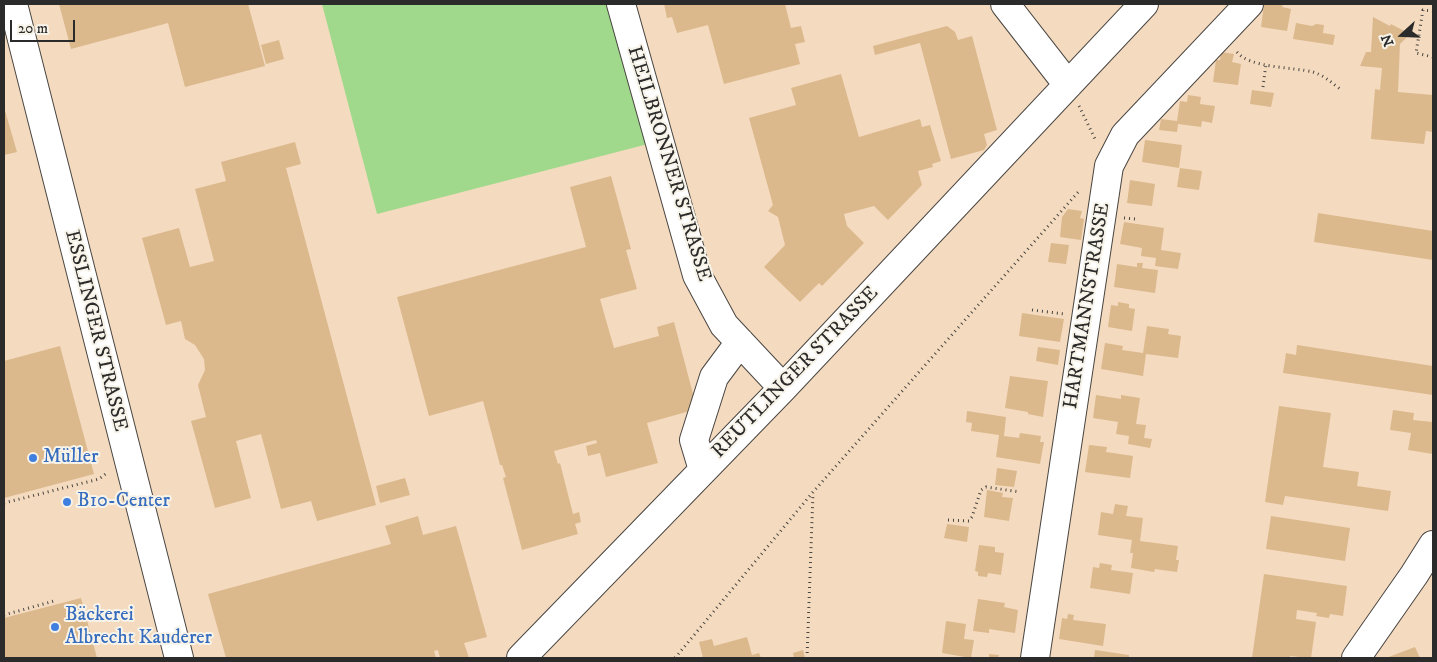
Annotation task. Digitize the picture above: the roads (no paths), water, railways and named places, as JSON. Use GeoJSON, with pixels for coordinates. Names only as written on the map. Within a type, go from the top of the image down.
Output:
{"type":"FeatureCollection","features":[{"type":"Feature","properties":{"kind":"street","name":"ESSLINGER STRASSE"},"geometry":{"type":"LineString","coordinates":[[13,4],[179,658]]}},
{"type":"Feature","properties":{"kind":"street","name":"HEILBRONNER STRASSE"},"geometry":{"type":"LineString","coordinates":[[621,4],[697,275],[724,325],[783,388]]}},
{"type":"Feature","properties":{"kind":"street"},"geometry":{"type":"LineString","coordinates":[[1004,4],[1068,85]]}},
{"type":"Feature","properties":{"kind":"street","name":"REUTLINGER STRASSE"},"geometry":{"type":"LineString","coordinates":[[521,658],[783,388],[1144,4]]}},
{"type":"Feature","properties":{"kind":"street","name":"HARTMANNSTRASSE"},"geometry":{"type":"LineString","coordinates":[[1035,658],[1110,166],[1125,135],[1249,4]]}},
{"type":"Feature","properties":{"kind":"street"},"geometry":{"type":"LineString","coordinates":[[703,470],[694,440],[714,377],[740,342]]}},
{"type":"Feature","properties":{"kind":"street"},"geometry":{"type":"LineString","coordinates":[[1356,658],[1433,545]]}},
{"type":"Feature","properties":{"kind":"place","name":"Müller"},"geometry":{"type":"Point","coordinates":[33,458]}},
{"type":"Feature","properties":{"kind":"place","name":"B10-Center"},"geometry":{"type":"Point","coordinates":[67,502]}},
{"type":"Feature","properties":{"kind":"place","name":"Bäckerei Albrecht Kauderer"},"geometry":{"type":"Point","coordinates":[55,627]}}]}
